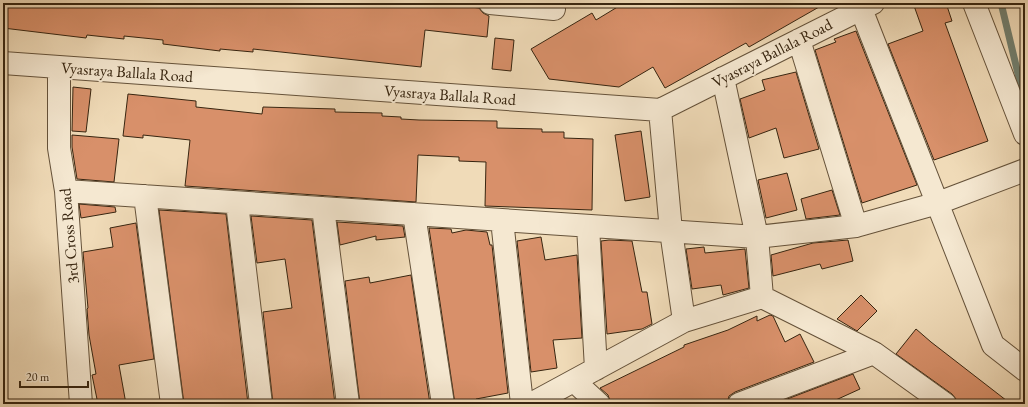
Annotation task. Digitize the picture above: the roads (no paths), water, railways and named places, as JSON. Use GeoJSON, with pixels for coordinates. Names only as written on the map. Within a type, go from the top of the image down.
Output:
{"type":"FeatureCollection","features":[{"type":"Feature","properties":{"kind":"street"},"geometry":{"type":"LineString","coordinates":[[490,3],[557,5]]}},
{"type":"Feature","properties":{"kind":"street"},"geometry":{"type":"LineString","coordinates":[[974,3],[1025,134]]}},
{"type":"Feature","properties":{"kind":"street"},"geometry":{"type":"LineString","coordinates":[[867,6],[938,204],[993,346],[1025,370]]}},
{"type":"Feature","properties":{"kind":"street","name":"Vyasraya Ballala Road"},"geometry":{"type":"LineString","coordinates":[[3,63],[660,110],[867,6]]}},
{"type":"Feature","properties":{"kind":"street"},"geometry":{"type":"LineString","coordinates":[[799,40],[856,226]]}},
{"type":"Feature","properties":{"kind":"street","name":"3rd Cross Road"},"geometry":{"type":"LineString","coordinates":[[58,67],[59,148],[66,191],[82,404]]}},
{"type":"Feature","properties":{"kind":"street"},"geometry":{"type":"LineString","coordinates":[[723,78],[756,237],[762,297]]}},
{"type":"Feature","properties":{"kind":"street"},"geometry":{"type":"LineString","coordinates":[[660,110],[671,231],[684,321]]}},
{"type":"Feature","properties":{"kind":"street"},"geometry":{"type":"LineString","coordinates":[[66,191],[756,237],[856,226],[938,204],[1025,170]]}},
{"type":"Feature","properties":{"kind":"street"},"geometry":{"type":"LineString","coordinates":[[145,196],[172,404]]}},
{"type":"Feature","properties":{"kind":"street"},"geometry":{"type":"LineString","coordinates":[[237,203],[261,404]]}},
{"type":"Feature","properties":{"kind":"street"},"geometry":{"type":"LineString","coordinates":[[323,208],[348,404]]}},
{"type":"Feature","properties":{"kind":"street"},"geometry":{"type":"LineString","coordinates":[[414,214],[443,404]]}},
{"type":"Feature","properties":{"kind":"street"},"geometry":{"type":"LineString","coordinates":[[502,220],[522,404]]}},
{"type":"Feature","properties":{"kind":"street"},"geometry":{"type":"LineString","coordinates":[[588,226],[596,368]]}},
{"type":"Feature","properties":{"kind":"street"},"geometry":{"type":"LineString","coordinates":[[531,404],[684,321],[762,297],[874,354],[945,404]]}},
{"type":"Feature","properties":{"kind":"street"},"geometry":{"type":"LineString","coordinates":[[739,404],[874,354]]}},
{"type":"Feature","properties":{"kind":"street"},"geometry":{"type":"LineString","coordinates":[[574,381],[599,404]]}},
{"type":"Feature","properties":{"kind":"waterway"},"geometry":{"type":"LineString","coordinates":[[1001,3],[1025,103]]}}]}
